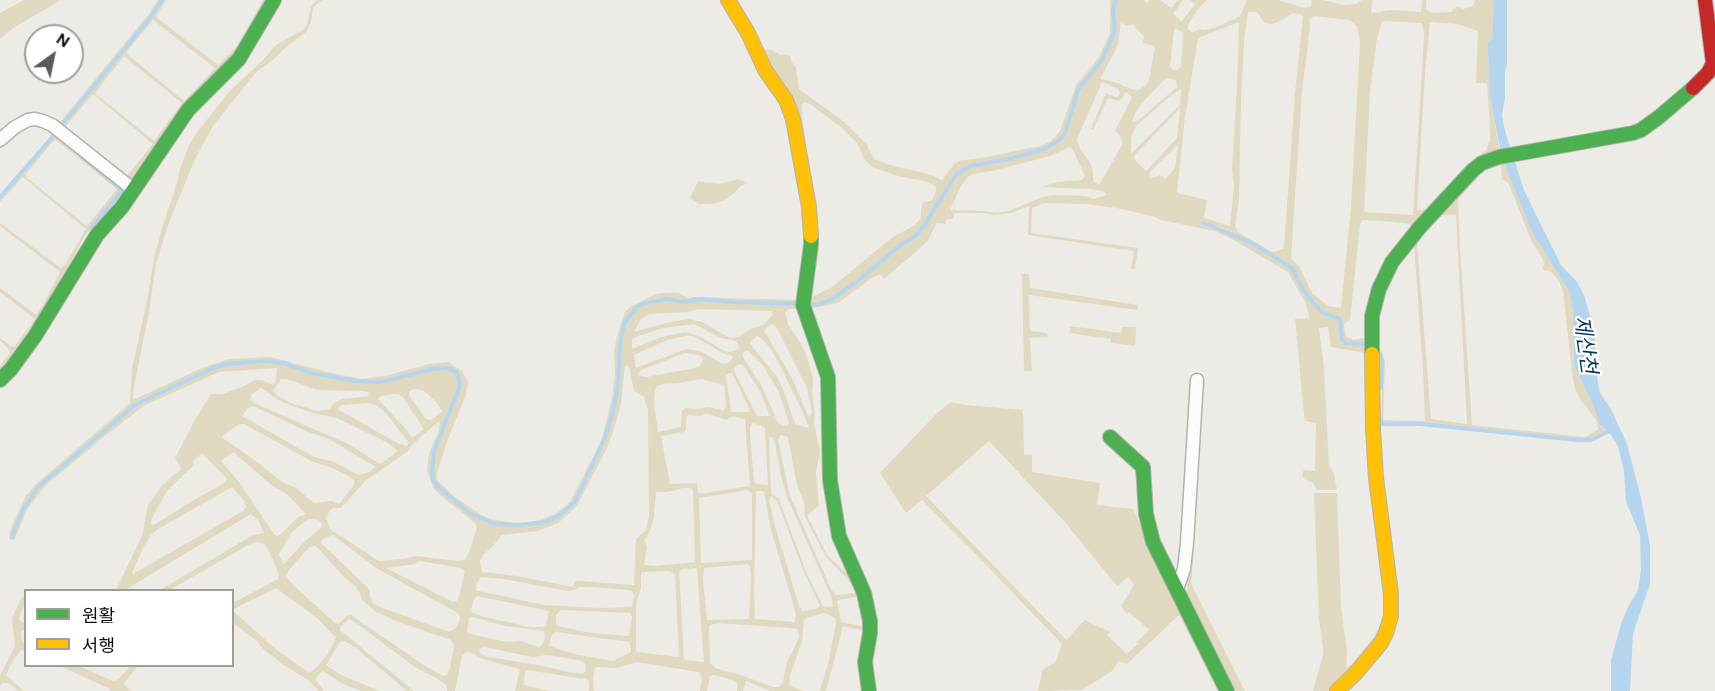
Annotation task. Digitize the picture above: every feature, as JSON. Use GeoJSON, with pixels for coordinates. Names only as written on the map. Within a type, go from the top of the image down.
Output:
{"type":"FeatureCollection","features":[{"type":"Feature","properties":{"kind":"street"},"geometry":{"type":"LineString","coordinates":[[0,380],[29,345],[97,235],[122,207],[188,110],[239,59],[274,0]]}},
{"type":"Feature","properties":{"kind":"street"},"geometry":{"type":"LineString","coordinates":[[728,0],[748,33],[765,70],[786,100],[793,119],[809,207],[811,245],[803,305],[828,377],[830,480],[838,536],[864,593],[870,621],[865,662],[869,691]]}},
{"type":"Feature","properties":{"kind":"street"},"geometry":{"type":"LineString","coordinates":[[1337,691],[1381,643],[1391,616],[1391,594],[1375,454],[1372,316],[1379,289],[1392,262],[1426,220],[1482,163],[1498,157],[1633,133],[1650,124],[1714,68],[1705,0]]}},
{"type":"Feature","properties":{"kind":"street"},"geometry":{"type":"LineString","coordinates":[[0,140],[28,120],[43,121],[59,130],[134,190]]}},
{"type":"Feature","properties":{"kind":"street"},"geometry":{"type":"LineString","coordinates":[[1178,589],[1184,569],[1187,543],[1197,380]]}},
{"type":"Feature","properties":{"kind":"street"},"geometry":{"type":"LineString","coordinates":[[1110,437],[1143,467],[1146,514],[1153,542],[1227,691]]}},
{"type":"Feature","properties":{"kind":"shaded area"},"geometry":{"type":"Polygon","coordinates":[[[24,0],[61,0],[13,28],[0,39],[0,13],[24,0]]]}},
{"type":"Feature","properties":{"kind":"shaded area"},"geometry":{"type":"Polygon","coordinates":[[[158,0],[161,0],[149,18],[61,124],[62,126],[151,19],[163,0],[166,0],[156,17],[218,65],[237,46],[263,0],[271,0],[261,20],[138,178],[127,180],[45,119],[2,134],[14,120],[29,113],[42,113],[60,122],[158,0]],[[153,20],[127,51],[127,54],[184,101],[215,68],[153,20]],[[124,56],[95,93],[154,141],[182,103],[124,56]],[[93,94],[64,128],[123,176],[127,176],[153,144],[93,94]]]}},
{"type":"Feature","properties":{"kind":"shaded area"},"geometry":{"type":"Polygon","coordinates":[[[318,0],[322,0],[313,8],[311,22],[306,32],[256,72],[213,126],[195,159],[168,225],[156,264],[133,400],[200,369],[228,359],[271,357],[362,379],[448,362],[462,371],[468,382],[466,395],[437,473],[437,480],[455,497],[480,514],[491,519],[525,523],[541,520],[557,513],[570,502],[596,451],[602,438],[612,399],[616,340],[625,312],[630,307],[655,294],[664,293],[678,293],[688,298],[694,297],[799,300],[804,289],[803,311],[810,330],[800,309],[789,309],[785,313],[788,324],[808,359],[813,378],[814,423],[820,452],[816,473],[819,506],[807,515],[827,555],[859,585],[862,592],[856,597],[837,601],[841,622],[866,627],[867,636],[864,631],[843,626],[826,691],[820,691],[836,623],[835,619],[824,613],[804,619],[802,642],[789,684],[804,691],[770,691],[746,681],[743,691],[737,691],[737,683],[733,680],[714,675],[710,676],[707,691],[700,691],[702,679],[699,672],[637,662],[616,668],[595,668],[594,691],[589,691],[589,681],[585,679],[527,670],[524,685],[550,691],[515,691],[520,669],[486,660],[467,651],[462,656],[455,691],[447,691],[447,686],[438,679],[415,667],[349,619],[340,630],[414,691],[407,691],[345,641],[340,642],[326,665],[341,675],[380,691],[362,691],[343,684],[323,671],[315,679],[324,691],[319,691],[308,680],[284,665],[234,624],[234,612],[278,651],[310,673],[328,654],[336,638],[317,618],[276,588],[234,609],[234,602],[278,579],[279,574],[263,543],[256,542],[246,546],[172,589],[162,589],[253,535],[264,533],[258,520],[251,514],[127,589],[116,589],[142,536],[148,505],[162,486],[182,469],[175,458],[211,394],[222,394],[255,380],[273,385],[276,381],[277,368],[219,372],[145,405],[46,485],[28,508],[14,540],[9,539],[10,531],[25,497],[36,484],[130,403],[132,368],[155,254],[189,145],[229,92],[276,45],[307,25],[311,6],[318,0]],[[666,298],[642,303],[634,308],[626,318],[619,346],[617,388],[602,442],[575,501],[546,521],[518,524],[495,523],[472,513],[438,487],[433,470],[435,451],[460,388],[457,373],[452,368],[432,368],[381,381],[357,380],[311,372],[294,364],[274,360],[226,363],[213,367],[135,404],[37,486],[21,512],[12,539],[23,512],[39,487],[136,405],[213,369],[227,365],[274,362],[293,366],[311,374],[356,382],[381,383],[432,369],[451,370],[456,374],[458,388],[431,461],[432,480],[437,488],[471,515],[495,525],[518,526],[547,523],[576,502],[604,442],[612,420],[619,388],[621,346],[628,319],[635,310],[643,305],[666,300],[685,303],[701,300],[772,305],[800,304],[700,298],[685,301],[666,298]],[[699,309],[688,312],[649,314],[641,319],[634,332],[688,319],[702,322],[730,338],[738,337],[750,329],[763,325],[773,311],[699,309]],[[694,324],[663,328],[636,337],[632,339],[632,349],[662,337],[686,332],[701,337],[724,351],[730,352],[738,349],[739,345],[736,341],[721,338],[694,324]],[[772,324],[766,328],[765,332],[792,378],[810,417],[812,412],[807,388],[777,328],[772,324]],[[686,336],[667,340],[634,355],[636,368],[686,349],[700,351],[723,364],[733,358],[693,336],[686,336]],[[757,336],[750,342],[751,345],[777,377],[795,424],[809,428],[778,361],[770,348],[757,336]],[[747,350],[743,353],[743,357],[760,383],[778,423],[787,426],[789,423],[779,392],[762,364],[747,350]],[[685,353],[641,370],[640,376],[646,377],[698,367],[703,359],[699,355],[685,353]],[[738,364],[734,371],[757,416],[770,416],[761,393],[743,365],[738,364]],[[625,366],[621,404],[612,435],[578,504],[558,523],[538,531],[502,535],[483,555],[480,561],[482,572],[573,587],[575,581],[634,585],[636,539],[646,530],[649,516],[648,410],[644,397],[634,391],[629,366],[625,366]],[[729,373],[726,376],[731,412],[750,410],[732,373],[729,373]],[[281,379],[273,391],[293,404],[318,411],[330,409],[334,403],[343,399],[369,396],[368,392],[363,391],[317,390],[281,379]],[[702,379],[657,386],[654,404],[658,432],[681,427],[682,411],[685,408],[709,407],[724,411],[726,406],[724,385],[702,379]],[[261,388],[252,394],[250,399],[254,403],[348,444],[380,464],[398,451],[386,442],[337,418],[316,414],[280,401],[261,388]],[[422,390],[409,391],[409,395],[425,418],[429,420],[442,411],[437,403],[422,390]],[[398,394],[381,396],[378,399],[412,438],[424,429],[403,397],[398,394]],[[368,403],[339,407],[339,410],[399,444],[407,446],[409,443],[385,412],[376,405],[368,403]],[[253,406],[248,408],[242,416],[314,457],[334,462],[358,475],[376,467],[329,439],[306,431],[253,406]],[[709,414],[688,415],[684,432],[661,436],[670,484],[697,483],[698,494],[750,486],[745,419],[733,416],[726,420],[709,414]],[[439,421],[407,452],[365,481],[341,508],[330,510],[326,518],[330,529],[379,561],[417,556],[465,560],[477,527],[434,489],[427,471],[429,453],[438,433],[439,421]],[[752,423],[750,437],[754,480],[757,484],[768,485],[765,428],[752,423]],[[239,424],[222,436],[224,439],[282,482],[296,488],[314,503],[332,501],[339,504],[355,481],[332,468],[313,462],[244,424],[239,424]],[[780,435],[778,441],[790,496],[831,589],[836,595],[855,593],[857,590],[826,557],[805,517],[804,502],[797,486],[788,437],[780,435]],[[769,437],[771,493],[779,499],[806,572],[823,606],[833,607],[832,598],[787,497],[775,443],[773,437],[769,437]],[[233,452],[221,461],[239,482],[277,536],[298,517],[306,514],[290,497],[275,488],[233,452]],[[202,453],[192,462],[194,465],[167,491],[151,524],[154,525],[226,482],[227,479],[202,453]],[[232,487],[158,529],[144,546],[132,573],[243,511],[246,507],[245,502],[232,487]],[[683,488],[656,492],[651,528],[645,540],[647,547],[644,565],[695,562],[693,490],[683,488]],[[747,490],[699,498],[701,563],[752,560],[752,494],[747,490]],[[756,491],[755,619],[795,622],[796,614],[770,526],[764,491],[756,491]],[[771,496],[769,500],[773,519],[802,611],[816,609],[820,606],[804,572],[777,501],[771,496]],[[310,519],[303,523],[291,533],[279,554],[283,565],[305,541],[322,527],[322,523],[310,519]],[[333,535],[321,541],[367,587],[373,603],[449,632],[456,628],[460,618],[458,613],[376,568],[333,535]],[[316,546],[309,547],[289,570],[286,576],[335,623],[338,624],[351,615],[425,666],[443,676],[447,675],[454,645],[451,640],[396,621],[375,611],[362,600],[355,586],[316,546]],[[419,561],[415,564],[386,568],[453,602],[457,601],[460,594],[465,571],[461,568],[419,561]],[[747,564],[704,568],[707,620],[749,619],[750,566],[747,564]],[[683,569],[679,571],[684,660],[704,662],[697,569],[683,569]],[[670,571],[643,572],[641,573],[641,589],[636,603],[636,652],[679,657],[675,575],[670,571]],[[481,577],[476,590],[544,605],[600,608],[632,607],[634,595],[632,591],[627,590],[580,587],[568,591],[481,577]],[[477,596],[473,601],[471,612],[529,627],[543,627],[549,611],[477,596]],[[561,610],[556,615],[557,626],[591,633],[629,636],[632,616],[630,613],[561,610]],[[472,617],[469,619],[467,632],[508,642],[520,641],[539,647],[545,638],[544,631],[505,626],[472,617]],[[718,623],[710,625],[710,663],[715,668],[779,687],[783,682],[787,662],[799,637],[797,629],[718,623]],[[555,632],[551,637],[549,646],[574,654],[613,661],[631,652],[630,642],[555,632]],[[484,647],[479,649],[480,653],[487,657],[573,673],[582,674],[586,671],[585,663],[579,660],[547,655],[533,657],[484,647]]]}},
{"type":"Feature","properties":{"kind":"shaded area"},"geometry":{"type":"Polygon","coordinates":[[[732,0],[737,0],[763,50],[772,50],[781,55],[790,56],[796,67],[799,89],[843,121],[867,145],[874,159],[942,180],[959,161],[1040,146],[1056,136],[1060,131],[1076,85],[1099,57],[1110,33],[1110,0],[1115,0],[1112,10],[1114,31],[1102,59],[1077,90],[1064,132],[1059,140],[1025,154],[971,165],[955,174],[916,234],[832,298],[820,303],[808,304],[820,305],[833,300],[917,236],[957,176],[964,171],[971,167],[1045,150],[1061,141],[1066,133],[1079,91],[1103,60],[1116,31],[1114,10],[1117,0],[1144,0],[1147,3],[1150,0],[1160,0],[1171,8],[1178,0],[1183,0],[1173,14],[1181,22],[1195,4],[1190,0],[1207,0],[1197,10],[1188,25],[1188,30],[1192,33],[1199,29],[1217,27],[1240,16],[1247,0],[1278,0],[1305,8],[1311,6],[1312,0],[1343,5],[1372,0],[1371,12],[1379,13],[1390,10],[1421,12],[1422,0],[1426,0],[1426,9],[1432,13],[1451,12],[1458,7],[1463,9],[1473,6],[1475,0],[1494,0],[1492,41],[1488,43],[1488,53],[1490,97],[1500,153],[1472,169],[1399,248],[1383,275],[1373,302],[1370,337],[1371,447],[1374,483],[1371,485],[1366,353],[1331,347],[1328,327],[1319,328],[1324,367],[1329,466],[1334,473],[1337,490],[1317,490],[1313,483],[1304,479],[1302,474],[1304,470],[1315,471],[1316,423],[1305,421],[1295,319],[1310,318],[1306,304],[1288,272],[1214,231],[1117,208],[1085,204],[1044,203],[1032,208],[1031,233],[1138,248],[1135,269],[1131,269],[1134,251],[1028,235],[1029,206],[1011,213],[994,215],[954,213],[953,219],[947,219],[945,224],[937,223],[927,242],[884,279],[880,274],[838,303],[809,309],[834,384],[833,443],[837,509],[832,476],[833,392],[830,374],[806,305],[813,253],[812,218],[796,125],[786,98],[768,69],[752,33],[732,0]],[[1248,12],[1244,40],[1241,102],[1239,198],[1235,227],[1238,232],[1272,252],[1284,248],[1303,15],[1293,13],[1271,24],[1264,22],[1257,12],[1248,12]],[[1314,16],[1309,20],[1291,258],[1299,266],[1312,293],[1328,306],[1341,308],[1351,207],[1360,42],[1357,27],[1350,20],[1314,16]],[[1382,21],[1377,38],[1370,92],[1364,212],[1413,215],[1424,36],[1422,23],[1382,21]],[[1239,22],[1198,38],[1185,117],[1177,193],[1207,200],[1204,218],[1230,226],[1234,186],[1232,168],[1239,22]],[[1430,22],[1417,210],[1429,210],[1467,167],[1486,150],[1490,140],[1487,83],[1476,83],[1478,31],[1457,24],[1430,22]],[[1121,23],[1118,45],[1101,79],[1137,91],[1149,80],[1155,46],[1143,43],[1144,37],[1133,24],[1128,26],[1121,23]],[[1175,28],[1170,66],[1173,70],[1181,67],[1183,33],[1175,28]],[[1168,78],[1163,81],[1141,104],[1132,121],[1134,122],[1177,87],[1176,80],[1168,78]],[[1102,82],[1077,139],[1080,149],[1090,162],[1093,181],[1099,185],[1122,145],[1120,135],[1115,131],[1132,97],[1127,92],[1119,101],[1108,98],[1093,130],[1091,129],[1106,93],[1118,97],[1120,93],[1117,88],[1102,82]],[[1181,89],[1136,126],[1131,137],[1131,154],[1180,105],[1181,89]],[[803,103],[802,115],[817,225],[809,295],[812,297],[832,287],[893,237],[915,225],[921,218],[923,202],[933,199],[936,187],[928,182],[898,176],[872,167],[865,160],[857,143],[842,128],[810,104],[803,103]],[[1180,108],[1135,155],[1134,159],[1146,171],[1177,138],[1180,108]],[[1178,144],[1149,173],[1154,178],[1160,175],[1165,179],[1175,168],[1178,144]],[[1069,147],[1050,156],[969,176],[961,186],[950,210],[996,213],[1009,211],[1052,195],[1085,196],[1093,199],[1107,195],[1104,191],[1091,189],[1040,187],[1058,182],[1082,180],[1085,176],[1073,150],[1069,147]],[[1361,221],[1350,320],[1344,324],[1347,337],[1354,340],[1364,338],[1373,290],[1388,260],[1412,230],[1411,225],[1361,221]],[[1200,222],[1256,247],[1291,269],[1302,290],[1320,313],[1339,320],[1341,339],[1345,344],[1367,345],[1360,342],[1346,342],[1343,339],[1341,319],[1322,312],[1303,289],[1292,268],[1237,235],[1200,222]]]}},
{"type":"Feature","properties":{"kind":"shaded area"},"geometry":{"type":"Polygon","coordinates":[[[55,135],[121,190],[84,237],[51,298],[0,368],[10,353],[0,338],[14,347],[35,319],[0,292],[0,288],[36,315],[59,271],[0,226],[0,223],[61,268],[86,229],[23,177],[0,202],[0,199],[55,135]],[[55,139],[26,174],[27,178],[87,226],[117,189],[55,139]]]}},
{"type":"Feature","properties":{"kind":"shaded area"},"geometry":{"type":"Polygon","coordinates":[[[1490,161],[1504,162],[1532,232],[1570,293],[1573,312],[1574,366],[1594,407],[1599,424],[1605,430],[1591,440],[1420,423],[1383,423],[1381,419],[1383,362],[1380,350],[1376,349],[1375,318],[1379,296],[1396,260],[1422,229],[1490,161]],[[1490,164],[1458,199],[1472,425],[1585,437],[1598,430],[1597,421],[1575,389],[1563,291],[1559,281],[1549,270],[1545,271],[1542,268],[1545,263],[1531,240],[1508,182],[1502,180],[1501,164],[1490,164]],[[1441,215],[1417,242],[1431,419],[1467,424],[1456,215],[1441,215]],[[1414,244],[1406,251],[1389,279],[1380,304],[1380,347],[1385,362],[1383,420],[1425,421],[1414,244]]]}},
{"type":"Feature","properties":{"kind":"shaded area"},"geometry":{"type":"Polygon","coordinates":[[[739,179],[747,183],[723,201],[699,204],[690,198],[698,181],[718,184],[739,179]]]}},
{"type":"Feature","properties":{"kind":"shaded area"},"geometry":{"type":"Polygon","coordinates":[[[1022,274],[1029,274],[1030,288],[1138,305],[1137,310],[1029,295],[1030,331],[1047,333],[1048,337],[1030,338],[1032,371],[1024,371],[1022,274]]]}},
{"type":"Feature","properties":{"kind":"shaded area"},"geometry":{"type":"Polygon","coordinates":[[[1070,326],[1121,333],[1122,327],[1136,327],[1135,346],[1111,343],[1111,339],[1070,333],[1070,326]]]}},
{"type":"Feature","properties":{"kind":"shaded area"},"geometry":{"type":"Polygon","coordinates":[[[951,402],[1023,410],[1024,454],[1032,455],[1032,472],[1100,483],[1097,505],[1133,509],[1218,691],[1179,615],[1127,664],[1119,661],[1112,671],[1082,690],[1038,691],[1043,669],[1055,663],[1062,644],[922,500],[906,513],[880,473],[937,413],[951,402]],[[989,441],[926,496],[1066,640],[1085,620],[1110,632],[1107,635],[1127,654],[1149,630],[1129,612],[1127,614],[1121,606],[1134,585],[1128,577],[1117,586],[1063,520],[989,441]]]}},
{"type":"Feature","properties":{"kind":"shaded area"},"geometry":{"type":"Polygon","coordinates":[[[1314,493],[1337,493],[1341,606],[1347,652],[1346,668],[1373,638],[1389,608],[1383,632],[1332,691],[1313,691],[1323,655],[1319,619],[1314,493]]]}},
{"type":"Feature","properties":{"kind":"shaded area"},"geometry":{"type":"Polygon","coordinates":[[[1191,548],[1194,548],[1191,584],[1245,691],[1234,691],[1187,597],[1191,548]]]}},
{"type":"Feature","properties":{"kind":"shaded area"},"geometry":{"type":"Polygon","coordinates":[[[24,597],[19,619],[24,622],[24,630],[21,630],[24,651],[21,650],[13,660],[6,675],[24,691],[18,691],[8,683],[0,686],[0,676],[15,646],[12,618],[24,597]]]}},
{"type":"Feature","properties":{"kind":"shaded area"},"geometry":{"type":"Polygon","coordinates":[[[62,667],[81,667],[114,681],[130,667],[137,667],[124,683],[132,691],[111,691],[62,667]]]}},
{"type":"Feature","properties":{"kind":"water","name":"제산천"},"geometry":{"type":"Polygon","coordinates":[[[1494,0],[1507,0],[1507,64],[1502,115],[1504,127],[1524,190],[1561,265],[1577,282],[1584,295],[1594,329],[1600,393],[1611,409],[1627,444],[1641,498],[1650,546],[1650,584],[1633,634],[1630,691],[1611,691],[1611,660],[1621,624],[1638,590],[1641,570],[1640,535],[1626,502],[1624,471],[1618,446],[1611,435],[1599,424],[1594,407],[1574,366],[1573,312],[1570,293],[1532,232],[1500,148],[1490,97],[1488,53],[1488,43],[1492,40],[1494,0]]]}},
{"type":"Feature","properties":{"kind":"waterway"},"geometry":{"type":"LineString","coordinates":[[62,125],[150,18],[162,0]]}},
{"type":"Feature","properties":{"kind":"waterway"},"geometry":{"type":"LineString","coordinates":[[808,305],[820,304],[832,299],[854,284],[898,247],[917,235],[956,175],[963,170],[971,166],[1044,149],[1060,140],[1065,133],[1078,90],[1102,60],[1115,31],[1113,10],[1116,0]]}},
{"type":"Feature","properties":{"kind":"waterway"},"geometry":{"type":"LineString","coordinates":[[0,197],[55,134],[57,135]]}},
{"type":"Feature","properties":{"kind":"waterway"},"geometry":{"type":"LineString","coordinates":[[81,156],[122,190],[91,229]]}},
{"type":"Feature","properties":{"kind":"waterway"},"geometry":{"type":"LineString","coordinates":[[1203,223],[1257,246],[1292,268],[1303,290],[1321,312],[1340,319],[1342,339],[1345,343],[1366,344]]}},
{"type":"Feature","properties":{"kind":"waterway"},"geometry":{"type":"LineString","coordinates":[[12,537],[22,512],[38,487],[135,405],[213,368],[226,364],[266,361],[284,363],[311,373],[356,381],[381,382],[432,369],[451,369],[457,373],[459,388],[434,451],[433,480],[438,487],[471,514],[495,524],[518,525],[546,522],[558,516],[575,502],[603,442],[618,388],[620,346],[624,325],[635,309],[642,304],[666,299],[685,302],[701,299],[799,304]]}},
{"type":"Feature","properties":{"kind":"waterway"},"geometry":{"type":"LineString","coordinates":[[1380,354],[1381,388]]}},
{"type":"Feature","properties":{"kind":"waterway"},"geometry":{"type":"LineString","coordinates":[[1381,420],[1382,424],[1420,424],[1577,440],[1591,440],[1610,432]]}},
{"type":"Feature","properties":{"kind":"traffic: fast"},"geometry":{"type":"LineString","coordinates":[[0,380],[35,336],[97,235],[122,207],[188,110],[239,59],[274,0]]}},
{"type":"Feature","properties":{"kind":"traffic: fast"},"geometry":{"type":"LineString","coordinates":[[1372,354],[1372,316],[1379,289],[1392,262],[1420,227],[1473,170],[1482,163],[1499,157],[1633,133],[1659,117],[1693,88]]}},
{"type":"Feature","properties":{"kind":"traffic: fast"},"geometry":{"type":"LineString","coordinates":[[811,236],[803,305],[828,377],[830,480],[839,536],[864,593],[870,621],[865,662],[869,691]]}},
{"type":"Feature","properties":{"kind":"traffic: fast"},"geometry":{"type":"LineString","coordinates":[[1110,437],[1143,467],[1146,514],[1153,542],[1227,691]]}},
{"type":"Feature","properties":{"kind":"traffic: slow"},"geometry":{"type":"LineString","coordinates":[[728,0],[748,33],[765,70],[786,100],[793,119],[809,207],[811,236]]}},
{"type":"Feature","properties":{"kind":"traffic: slow"},"geometry":{"type":"LineString","coordinates":[[1337,691],[1381,643],[1391,616],[1391,594],[1376,478],[1372,354]]}},
{"type":"Feature","properties":{"kind":"traffic: jam"},"geometry":{"type":"LineString","coordinates":[[1693,88],[1708,73],[1713,63],[1705,0]]}}]}
